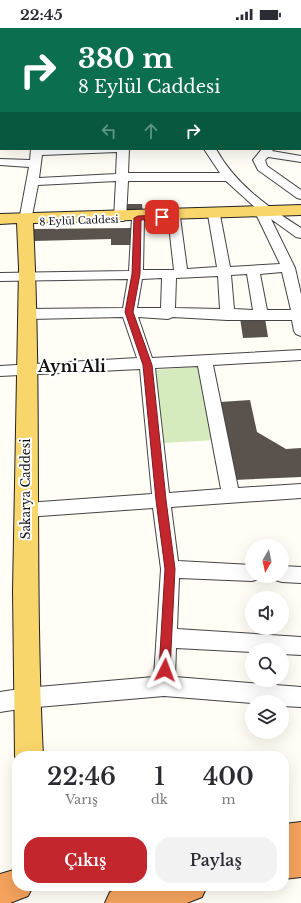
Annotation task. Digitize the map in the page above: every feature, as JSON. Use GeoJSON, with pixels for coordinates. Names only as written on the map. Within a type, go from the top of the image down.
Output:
{"type":"FeatureCollection","features":[{"type":"Feature","properties":{"kind":"highway"},"geometry":{"type":"LineString","coordinates":[[289,838],[301,837]]}},
{"type":"Feature","properties":{"kind":"highway"},"geometry":{"type":"LineString","coordinates":[[289,863],[301,861]]}},
{"type":"Feature","properties":{"kind":"highway"},"geometry":{"type":"LineString","coordinates":[[0,890],[12,886]]}},
{"type":"Feature","properties":{"kind":"highway"},"geometry":{"type":"LineString","coordinates":[[122,903],[171,891]]}},
{"type":"Feature","properties":{"kind":"main road"},"geometry":{"type":"LineString","coordinates":[[120,217],[266,213],[301,210]]}},
{"type":"Feature","properties":{"kind":"main road","name":"8 Eylül Caddesi"},"geometry":{"type":"LineString","coordinates":[[0,222],[266,213],[301,214]]}},
{"type":"Feature","properties":{"kind":"main road"},"geometry":{"type":"LineString","coordinates":[[0,219],[25,220]]}},
{"type":"Feature","properties":{"kind":"main road","name":"Sakarya Caddesi"},"geometry":{"type":"LineString","coordinates":[[25,220],[28,314],[26,510],[13,700],[28,751]]}},
{"type":"Feature","properties":{"kind":"street"},"geometry":{"type":"LineString","coordinates":[[0,162],[37,155],[103,150]]}},
{"type":"Feature","properties":{"kind":"street"},"geometry":{"type":"LineString","coordinates":[[120,217],[123,150]]}},
{"type":"Feature","properties":{"kind":"street"},"geometry":{"type":"LineString","coordinates":[[210,150],[216,162],[228,177],[266,213],[301,234]]}},
{"type":"Feature","properties":{"kind":"street"},"geometry":{"type":"LineString","coordinates":[[301,159],[266,151],[259,160],[262,168],[301,195]]}},
{"type":"Feature","properties":{"kind":"street"},"geometry":{"type":"LineString","coordinates":[[25,220],[37,155]]}},
{"type":"Feature","properties":{"kind":"street"},"geometry":{"type":"LineString","coordinates":[[33,182],[121,178],[228,177]]}},
{"type":"Feature","properties":{"kind":"street"},"geometry":{"type":"LineString","coordinates":[[266,213],[297,289],[301,331]]}},
{"type":"Feature","properties":{"kind":"street"},"geometry":{"type":"LineString","coordinates":[[214,215],[224,271],[228,315]]}},
{"type":"Feature","properties":{"kind":"street"},"geometry":{"type":"LineString","coordinates":[[168,314],[175,274],[174,217]]}},
{"type":"Feature","properties":{"kind":"street"},"geometry":{"type":"LineString","coordinates":[[138,218],[136,274],[129,312],[148,365],[161,500],[170,569],[164,686]]}},
{"type":"Feature","properties":{"kind":"street"},"geometry":{"type":"LineString","coordinates":[[0,277],[175,274],[288,268]]}},
{"type":"Feature","properties":{"kind":"street"},"geometry":{"type":"LineString","coordinates":[[253,270],[261,315]]}},
{"type":"Feature","properties":{"kind":"street"},"geometry":{"type":"LineString","coordinates":[[28,314],[129,312],[299,316]]}},
{"type":"Feature","properties":{"kind":"street"},"geometry":{"type":"LineString","coordinates":[[0,371],[148,365],[301,355]]}},
{"type":"Feature","properties":{"kind":"street"},"geometry":{"type":"LineString","coordinates":[[205,361],[232,496]]}},
{"type":"Feature","properties":{"kind":"street"},"geometry":{"type":"LineString","coordinates":[[26,510],[301,491]]}},
{"type":"Feature","properties":{"kind":"street"},"geometry":{"type":"LineString","coordinates":[[170,569],[245,573]]}},
{"type":"Feature","properties":{"kind":"street"},"geometry":{"type":"LineString","coordinates":[[289,574],[301,575]]}},
{"type":"Feature","properties":{"kind":"street"},"geometry":{"type":"LineString","coordinates":[[166,638],[301,646]]}},
{"type":"Feature","properties":{"kind":"street"},"geometry":{"type":"LineString","coordinates":[[13,700],[164,686],[301,697]]}},
{"type":"Feature","properties":{"kind":"green space"},"geometry":{"type":"Polygon","coordinates":[[[201,366],[215,440],[164,443],[155,370],[201,366]]]}},
{"type":"Feature","properties":{"kind":"building"},"geometry":{"type":"Polygon","coordinates":[[[123,204],[142,204],[143,214],[123,214],[123,204]]]}},
{"type":"Feature","properties":{"kind":"building"},"geometry":{"type":"Polygon","coordinates":[[[132,228],[131,245],[111,245],[111,239],[33,241],[34,229],[132,228]]]}},
{"type":"Feature","properties":{"kind":"building"},"geometry":{"type":"Polygon","coordinates":[[[240,318],[265,318],[268,337],[243,338],[240,318]]]}},
{"type":"Feature","properties":{"kind":"building"},"geometry":{"type":"Polygon","coordinates":[[[250,400],[257,432],[286,449],[301,448],[301,477],[234,480],[220,402],[250,400]]]}},
{"type":"Feature","properties":{"kind":"district","name":"Ayni Ali"},"geometry":{"type":"Point","coordinates":[72,366]}},
{"type":"Feature","properties":{"kind":"route"},"geometry":{"type":"LineString","coordinates":[[162,217],[138,218],[136,274],[129,312],[148,365],[161,500],[170,569],[165,670]]}}]}
